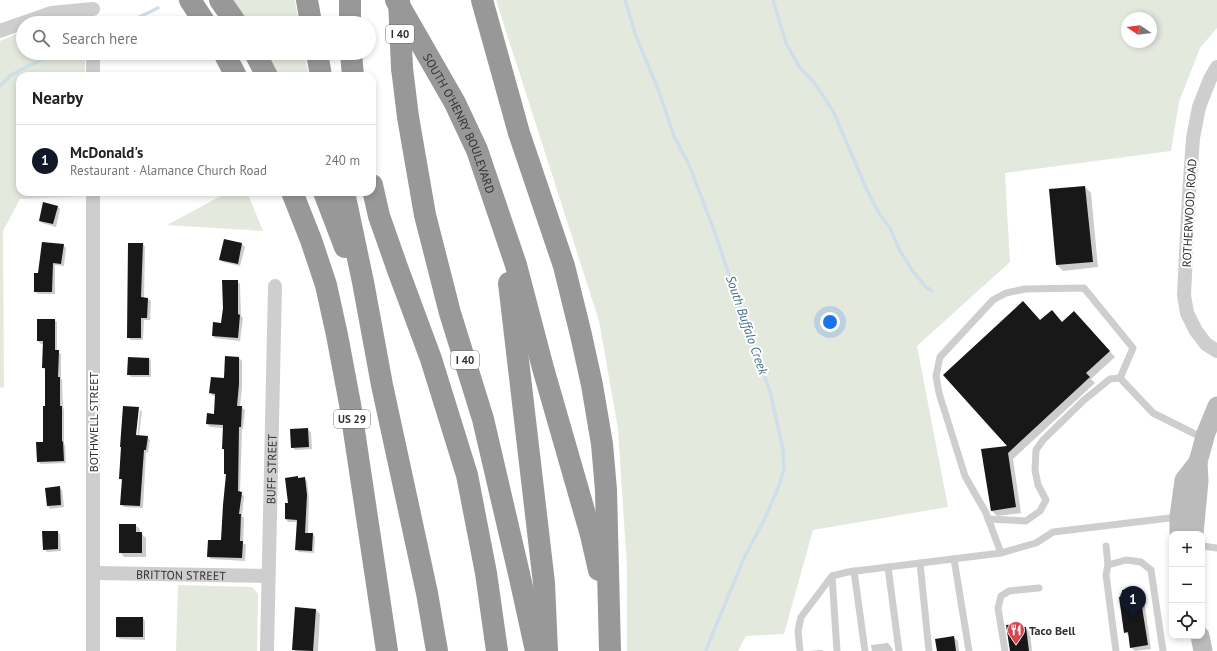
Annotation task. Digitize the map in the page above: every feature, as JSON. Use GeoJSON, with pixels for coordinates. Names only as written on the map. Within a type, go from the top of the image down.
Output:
{"type":"FeatureCollection","features":[{"type":"Feature","properties":{"kind":"highway"},"geometry":{"type":"LineString","coordinates":[[190,0],[200,16]]}},
{"type":"Feature","properties":{"kind":"highway"},"geometry":{"type":"LineString","coordinates":[[220,0],[231,16]]}},
{"type":"Feature","properties":{"kind":"highway"},"geometry":{"type":"LineString","coordinates":[[307,0],[310,16]]}},
{"type":"Feature","properties":{"kind":"highway"},"geometry":{"type":"LineString","coordinates":[[350,0],[350,16]]}},
{"type":"Feature","properties":{"kind":"highway","name":"I 40"},"geometry":{"type":"LineString","coordinates":[[398,0],[402,68],[408,117],[425,215],[450,313],[483,418],[536,651]]}},
{"type":"Feature","properties":{"kind":"highway","name":"SOUTH O'HENRY BOULEVARD"},"geometry":{"type":"LineString","coordinates":[[398,0],[455,103],[477,150],[496,207]]}},
{"type":"Feature","properties":{"kind":"highway"},"geometry":{"type":"LineString","coordinates":[[482,0],[519,133],[564,266],[592,385],[602,444],[606,490],[610,651]]}},
{"type":"Feature","properties":{"kind":"highway"},"geometry":{"type":"LineString","coordinates":[[228,60],[234,72]]}},
{"type":"Feature","properties":{"kind":"highway"},"geometry":{"type":"LineString","coordinates":[[259,60],[265,72]]}},
{"type":"Feature","properties":{"kind":"highway"},"geometry":{"type":"LineString","coordinates":[[318,60],[320,72]]}},
{"type":"Feature","properties":{"kind":"highway"},"geometry":{"type":"LineString","coordinates":[[352,60],[353,72]]}},
{"type":"Feature","properties":{"kind":"highway","name":"US 29"},"geometry":{"type":"LineString","coordinates":[[294,196],[311,240],[326,285],[337,335],[350,404],[387,651]]}},
{"type":"Feature","properties":{"kind":"highway"},"geometry":{"type":"LineString","coordinates":[[326,196],[351,262],[382,385]]}},
{"type":"Feature","properties":{"kind":"highway"},"geometry":{"type":"LineString","coordinates":[[345,196],[363,282],[382,385],[427,593],[437,651]]}},
{"type":"Feature","properties":{"kind":"highway","name":"I 40"},"geometry":{"type":"LineString","coordinates":[[375,196],[398,270],[431,359],[467,475],[486,573],[498,651]]}},
{"type":"Feature","properties":{"kind":"highway"},"geometry":{"type":"LineString","coordinates":[[496,207],[516,265],[543,368],[591,535],[610,622]]}},
{"type":"Feature","properties":{"kind":"highway"},"geometry":{"type":"LineString","coordinates":[[496,207],[509,286],[544,575],[548,651]]}},
{"type":"Feature","properties":{"kind":"main road"},"geometry":{"type":"LineString","coordinates":[[1194,531],[1199,481],[1198,462],[1217,406]]}},
{"type":"Feature","properties":{"kind":"main road"},"geometry":{"type":"LineString","coordinates":[[1179,525],[1184,480],[1198,462]]}},
{"type":"Feature","properties":{"kind":"main road"},"geometry":{"type":"LineString","coordinates":[[1201,639],[1203,651]]}},
{"type":"Feature","properties":{"kind":"street"},"geometry":{"type":"LineString","coordinates":[[42,16],[51,13],[93,11]]}},
{"type":"Feature","properties":{"kind":"street"},"geometry":{"type":"LineString","coordinates":[[0,30],[16,25]]}},
{"type":"Feature","properties":{"kind":"street"},"geometry":{"type":"LineString","coordinates":[[93,60],[93,72]]}},
{"type":"Feature","properties":{"kind":"street","name":"ROTHERWOOD ROAD"},"geometry":{"type":"LineString","coordinates":[[1217,67],[1210,79],[1199,107],[1193,138],[1184,295],[1187,313],[1196,331],[1206,344],[1217,351]]}},
{"type":"Feature","properties":{"kind":"street","name":"BOTHWELL STREET"},"geometry":{"type":"LineString","coordinates":[[93,196],[93,651]]}},
{"type":"Feature","properties":{"kind":"street","name":"BUFF STREET"},"geometry":{"type":"LineString","coordinates":[[267,651],[274,286]]}},
{"type":"Feature","properties":{"kind":"street","name":"BRITTON STREET"},"geometry":{"type":"LineString","coordinates":[[94,573],[268,576]]}},
{"type":"Feature","properties":{"kind":"lane"},"geometry":{"type":"LineString","coordinates":[[1002,553],[977,496],[965,476],[939,393],[936,376],[940,358],[993,300],[1006,293],[1024,290],[1084,288],[1133,348],[1120,378]]}},
{"type":"Feature","properties":{"kind":"lane"},"geometry":{"type":"LineString","coordinates":[[1120,378],[1153,413],[1205,439]]}},
{"type":"Feature","properties":{"kind":"lane"},"geometry":{"type":"LineString","coordinates":[[988,519],[1026,521],[1040,512],[1046,500],[1038,485],[1035,470],[1036,450],[1043,440],[1084,400],[1110,379],[1120,378]]}},
{"type":"Feature","properties":{"kind":"lane"},"geometry":{"type":"LineString","coordinates":[[800,651],[798,631],[800,617],[832,576],[854,571],[1002,553],[1036,543],[1054,532],[1179,525]]}},
{"type":"Feature","properties":{"kind":"lane"},"geometry":{"type":"LineString","coordinates":[[1106,546],[1108,565],[1106,575],[1116,651]]}},
{"type":"Feature","properties":{"kind":"lane"},"geometry":{"type":"LineString","coordinates":[[1205,546],[1217,548]]}},
{"type":"Feature","properties":{"kind":"lane"},"geometry":{"type":"LineString","coordinates":[[954,558],[969,651]]}},
{"type":"Feature","properties":{"kind":"lane"},"geometry":{"type":"LineString","coordinates":[[1108,565],[1126,560],[1140,562],[1151,570],[1163,651]]}},
{"type":"Feature","properties":{"kind":"lane"},"geometry":{"type":"LineString","coordinates":[[920,563],[929,651]]}},
{"type":"Feature","properties":{"kind":"lane"},"geometry":{"type":"LineString","coordinates":[[888,567],[899,651]]}},
{"type":"Feature","properties":{"kind":"lane"},"geometry":{"type":"LineString","coordinates":[[854,571],[864,651]]}},
{"type":"Feature","properties":{"kind":"lane"},"geometry":{"type":"LineString","coordinates":[[832,576],[836,651]]}},
{"type":"Feature","properties":{"kind":"lane"},"geometry":{"type":"LineString","coordinates":[[1005,651],[998,608],[1001,596],[1009,591],[1039,588]]}},
{"type":"Feature","properties":{"kind":"shaded area"},"geometry":{"type":"Polygon","coordinates":[[[228,0],[295,0],[298,16],[239,16],[228,0]]]}},
{"type":"Feature","properties":{"kind":"shaded area"},"geometry":{"type":"Polygon","coordinates":[[[496,0],[1217,0],[1217,28],[1200,48],[1179,102],[1171,151],[1005,173],[1010,262],[917,346],[948,507],[813,530],[784,634],[746,636],[738,651],[627,651],[627,568],[618,429],[599,321],[496,0]]]}},
{"type":"Feature","properties":{"kind":"shaded area"},"geometry":{"type":"Polygon","coordinates":[[[16,34],[16,60],[85,60],[85,72],[16,72],[16,196],[83,196],[20,199],[3,231],[4,388],[0,387],[0,41],[16,34]]]}},
{"type":"Feature","properties":{"kind":"shaded area"},"geometry":{"type":"Polygon","coordinates":[[[269,60],[306,60],[308,72],[275,72],[269,60]]]}},
{"type":"Feature","properties":{"kind":"shaded area"},"geometry":{"type":"Polygon","coordinates":[[[221,196],[249,196],[263,231],[167,225],[221,196]]]}},
{"type":"Feature","properties":{"kind":"shaded area"},"geometry":{"type":"Polygon","coordinates":[[[178,585],[252,587],[258,594],[257,651],[176,651],[178,585]]]}},
{"type":"Feature","properties":{"kind":"building"},"geometry":{"type":"Polygon","coordinates":[[[1085,186],[1093,262],[1056,265],[1049,189],[1085,186]]]}},
{"type":"Feature","properties":{"kind":"building"},"geometry":{"type":"Polygon","coordinates":[[[43,202],[58,206],[53,224],[39,221],[43,202]]]}},
{"type":"Feature","properties":{"kind":"building"},"geometry":{"type":"Polygon","coordinates":[[[224,239],[242,243],[238,264],[219,260],[224,239]]]}},
{"type":"Feature","properties":{"kind":"building"},"geometry":{"type":"Polygon","coordinates":[[[42,242],[64,244],[61,264],[53,263],[52,292],[34,292],[34,273],[38,273],[42,242]]]}},
{"type":"Feature","properties":{"kind":"building"},"geometry":{"type":"Polygon","coordinates":[[[128,243],[143,243],[141,297],[148,298],[147,318],[141,318],[141,338],[127,338],[128,243]]]}},
{"type":"Feature","properties":{"kind":"building"},"geometry":{"type":"Polygon","coordinates":[[[222,280],[238,280],[238,314],[240,315],[238,338],[212,336],[213,322],[221,323],[223,308],[222,280]]]}},
{"type":"Feature","properties":{"kind":"building"},"geometry":{"type":"Polygon","coordinates":[[[1023,301],[1040,320],[1052,310],[1062,322],[1074,311],[1110,351],[1086,373],[1090,377],[1008,453],[1016,507],[991,511],[981,449],[1007,446],[943,375],[1023,301]]]}},
{"type":"Feature","properties":{"kind":"building"},"geometry":{"type":"Polygon","coordinates":[[[37,319],[55,319],[55,350],[59,350],[58,377],[60,377],[60,406],[62,406],[62,442],[63,441],[64,461],[37,462],[36,442],[43,442],[45,368],[42,368],[43,341],[37,341],[37,319]]]}},
{"type":"Feature","properties":{"kind":"building"},"geometry":{"type":"Polygon","coordinates":[[[225,356],[239,357],[237,406],[242,406],[241,427],[239,427],[238,491],[242,492],[239,514],[241,514],[240,541],[243,541],[242,558],[207,557],[208,540],[221,540],[226,474],[224,474],[224,449],[222,449],[223,425],[206,424],[207,413],[214,414],[215,394],[209,393],[211,377],[224,378],[225,356]]]}},
{"type":"Feature","properties":{"kind":"building"},"geometry":{"type":"Polygon","coordinates":[[[128,357],[149,358],[149,375],[127,375],[128,357]]]}},
{"type":"Feature","properties":{"kind":"building"},"geometry":{"type":"Polygon","coordinates":[[[123,406],[139,407],[136,435],[148,436],[146,450],[144,450],[140,506],[120,505],[122,479],[119,479],[123,406]]]}},
{"type":"Feature","properties":{"kind":"building"},"geometry":{"type":"Polygon","coordinates":[[[308,428],[309,447],[291,448],[290,429],[308,428]]]}},
{"type":"Feature","properties":{"kind":"building"},"geometry":{"type":"Polygon","coordinates":[[[298,476],[298,478],[305,477],[307,495],[305,533],[313,533],[312,551],[295,550],[297,520],[285,519],[285,503],[288,503],[285,478],[298,476]]]}},
{"type":"Feature","properties":{"kind":"building"},"geometry":{"type":"Polygon","coordinates":[[[60,486],[61,505],[47,506],[45,488],[60,486]]]}},
{"type":"Feature","properties":{"kind":"building"},"geometry":{"type":"Polygon","coordinates":[[[119,524],[136,524],[136,532],[142,532],[142,553],[119,553],[119,524]]]}},
{"type":"Feature","properties":{"kind":"building"},"geometry":{"type":"Polygon","coordinates":[[[42,531],[58,531],[58,549],[43,550],[42,531]]]}},
{"type":"Feature","properties":{"kind":"building"},"geometry":{"type":"Polygon","coordinates":[[[1139,588],[1148,645],[1130,648],[1128,632],[1124,633],[1119,597],[1123,597],[1122,590],[1139,588]]]}},
{"type":"Feature","properties":{"kind":"building"},"geometry":{"type":"Polygon","coordinates":[[[295,607],[316,609],[313,651],[292,650],[295,607]]]}},
{"type":"Feature","properties":{"kind":"building"},"geometry":{"type":"Polygon","coordinates":[[[116,617],[143,617],[143,637],[116,637],[116,617]]]}},
{"type":"Feature","properties":{"kind":"building"},"geometry":{"type":"Polygon","coordinates":[[[1017,624],[1017,628],[1026,627],[1029,651],[1010,651],[1006,625],[1017,624]]]}},
{"type":"Feature","properties":{"kind":"building"},"geometry":{"type":"Polygon","coordinates":[[[954,636],[956,651],[937,651],[935,639],[954,636]]]}},
{"type":"Feature","properties":{"kind":"waterway","name":"South Buffalo Creek"},"geometry":{"type":"LineString","coordinates":[[625,0],[636,36],[658,89],[674,136],[690,167],[715,233],[752,343],[770,391],[783,450],[784,469],[779,486],[765,518],[745,556],[706,651]]}},
{"type":"Feature","properties":{"kind":"waterway"},"geometry":{"type":"LineString","coordinates":[[773,0],[786,43],[800,68],[814,82],[833,111],[866,188],[880,215],[890,228],[899,249],[912,270],[926,287],[932,291]]}},
{"type":"Feature","properties":{"kind":"waterway"},"geometry":{"type":"LineString","coordinates":[[141,16],[158,8]]}},
{"type":"Feature","properties":{"kind":"waterway"},"geometry":{"type":"LineString","coordinates":[[17,72],[40,60]]}},
{"type":"Feature","properties":{"kind":"waterway"},"geometry":{"type":"LineString","coordinates":[[0,86],[11,75],[16,72]]}},
{"type":"Feature","properties":{"kind":"place","name":"McDonald's"},"geometry":{"type":"Point","coordinates":[1133,619]}},
{"type":"Feature","properties":{"kind":"place","name":"Taco Bell"},"geometry":{"type":"Point","coordinates":[1016,645]}}]}
